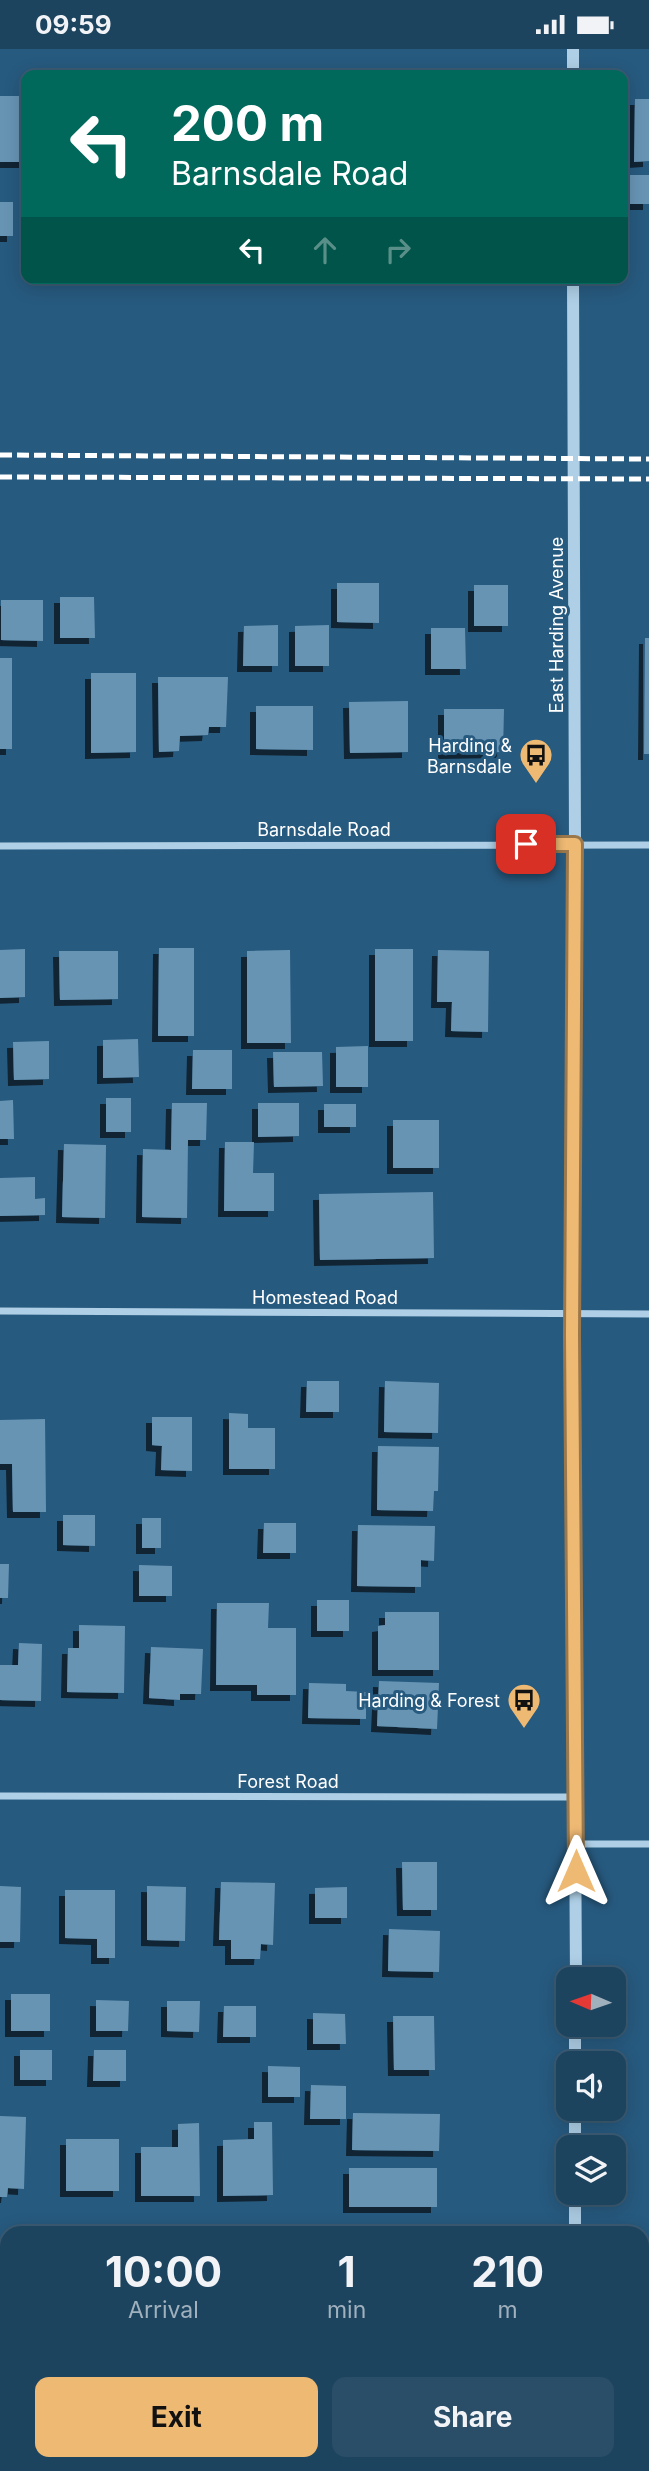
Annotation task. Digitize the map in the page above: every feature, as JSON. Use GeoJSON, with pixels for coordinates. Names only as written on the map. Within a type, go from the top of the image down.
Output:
{"type":"FeatureCollection","features":[{"type":"Feature","properties":{"kind":"street"},"geometry":{"type":"LineString","coordinates":[[573,49],[573,70]]}},
{"type":"Feature","properties":{"kind":"street","name":"East Harding Avenue"},"geometry":{"type":"LineString","coordinates":[[573,284],[575,844],[572,1313],[576,1967]]}},
{"type":"Feature","properties":{"kind":"street","name":"Barnsdale Road"},"geometry":{"type":"LineString","coordinates":[[0,846],[649,845]]}},
{"type":"Feature","properties":{"kind":"street","name":"Homestead Road"},"geometry":{"type":"LineString","coordinates":[[0,1311],[649,1314]]}},
{"type":"Feature","properties":{"kind":"street","name":"Forest Road"},"geometry":{"type":"LineString","coordinates":[[0,1796],[576,1797]]}},
{"type":"Feature","properties":{"kind":"street"},"geometry":{"type":"LineString","coordinates":[[576,1844],[649,1844]]}},
{"type":"Feature","properties":{"kind":"street"},"geometry":{"type":"LineString","coordinates":[[575,2205],[575,2226]]}},
{"type":"Feature","properties":{"kind":"building"},"geometry":{"type":"Polygon","coordinates":[[[0,96],[21,96],[21,162],[0,162],[0,96]]]}},
{"type":"Feature","properties":{"kind":"building"},"geometry":{"type":"Polygon","coordinates":[[[635,99],[649,99],[649,161],[634,162],[635,99]]]}},
{"type":"Feature","properties":{"kind":"building"},"geometry":{"type":"Polygon","coordinates":[[[630,175],[649,175],[649,204],[630,204],[630,175]]]}},
{"type":"Feature","properties":{"kind":"building"},"geometry":{"type":"Polygon","coordinates":[[[0,202],[13,202],[13,236],[0,236],[0,202]]]}},
{"type":"Feature","properties":{"kind":"building"},"geometry":{"type":"Polygon","coordinates":[[[337,583],[379,583],[379,623],[337,622],[337,583]]]}},
{"type":"Feature","properties":{"kind":"building"},"geometry":{"type":"Polygon","coordinates":[[[474,585],[508,585],[508,626],[474,626],[474,585]]]}},
{"type":"Feature","properties":{"kind":"building"},"geometry":{"type":"Polygon","coordinates":[[[60,597],[94,597],[95,638],[60,638],[60,597]]]}},
{"type":"Feature","properties":{"kind":"building"},"geometry":{"type":"Polygon","coordinates":[[[1,600],[43,600],[43,641],[1,640],[1,600]]]}},
{"type":"Feature","properties":{"kind":"building"},"geometry":{"type":"Polygon","coordinates":[[[278,625],[278,666],[243,666],[244,626],[278,625]]]}},
{"type":"Feature","properties":{"kind":"building"},"geometry":{"type":"Polygon","coordinates":[[[329,625],[329,666],[295,666],[295,626],[329,625]]]}},
{"type":"Feature","properties":{"kind":"building"},"geometry":{"type":"Polygon","coordinates":[[[431,628],[465,628],[466,669],[431,669],[431,628]]]}},
{"type":"Feature","properties":{"kind":"building"},"geometry":{"type":"Polygon","coordinates":[[[645,638],[649,638],[649,754],[644,754],[645,638]]]}},
{"type":"Feature","properties":{"kind":"building"},"geometry":{"type":"Polygon","coordinates":[[[0,658],[12,658],[12,749],[0,749],[0,658]]]}},
{"type":"Feature","properties":{"kind":"building"},"geometry":{"type":"Polygon","coordinates":[[[91,673],[136,673],[136,752],[91,753],[91,673]]]}},
{"type":"Feature","properties":{"kind":"building"},"geometry":{"type":"Polygon","coordinates":[[[158,677],[228,677],[226,727],[209,727],[208,735],[180,736],[179,751],[159,752],[158,677]]]}},
{"type":"Feature","properties":{"kind":"building"},"geometry":{"type":"Polygon","coordinates":[[[408,701],[408,752],[350,753],[349,702],[408,701]]]}},
{"type":"Feature","properties":{"kind":"building"},"geometry":{"type":"Polygon","coordinates":[[[256,706],[313,706],[313,750],[256,749],[256,706]]]}},
{"type":"Feature","properties":{"kind":"building"},"geometry":{"type":"Polygon","coordinates":[[[444,709],[504,709],[503,752],[444,753],[444,709]]]}},
{"type":"Feature","properties":{"kind":"building"},"geometry":{"type":"Polygon","coordinates":[[[159,948],[194,948],[194,1036],[158,1036],[159,948]]]}},
{"type":"Feature","properties":{"kind":"building"},"geometry":{"type":"Polygon","coordinates":[[[25,949],[25,997],[0,998],[0,950],[25,949]]]}},
{"type":"Feature","properties":{"kind":"building"},"geometry":{"type":"Polygon","coordinates":[[[375,949],[413,949],[413,1041],[375,1041],[375,949]]]}},
{"type":"Feature","properties":{"kind":"building"},"geometry":{"type":"Polygon","coordinates":[[[290,950],[291,1043],[247,1043],[247,951],[290,950]]]}},
{"type":"Feature","properties":{"kind":"building"},"geometry":{"type":"Polygon","coordinates":[[[438,950],[489,951],[488,1032],[451,1031],[452,1002],[437,1002],[438,950]]]}},
{"type":"Feature","properties":{"kind":"building"},"geometry":{"type":"Polygon","coordinates":[[[59,951],[118,951],[118,999],[60,1000],[59,951]]]}},
{"type":"Feature","properties":{"kind":"building"},"geometry":{"type":"Polygon","coordinates":[[[138,1039],[139,1077],[103,1078],[103,1040],[138,1039]]]}},
{"type":"Feature","properties":{"kind":"building"},"geometry":{"type":"Polygon","coordinates":[[[49,1041],[49,1079],[14,1080],[13,1042],[49,1041]]]}},
{"type":"Feature","properties":{"kind":"building"},"geometry":{"type":"Polygon","coordinates":[[[368,1046],[368,1087],[336,1087],[336,1047],[368,1046]]]}},
{"type":"Feature","properties":{"kind":"building"},"geometry":{"type":"Polygon","coordinates":[[[193,1050],[232,1050],[232,1089],[192,1089],[193,1050]]]}},
{"type":"Feature","properties":{"kind":"building"},"geometry":{"type":"Polygon","coordinates":[[[273,1052],[322,1052],[323,1086],[274,1087],[273,1052]]]}},
{"type":"Feature","properties":{"kind":"building"},"geometry":{"type":"Polygon","coordinates":[[[106,1098],[131,1098],[131,1132],[106,1132],[106,1098]]]}},
{"type":"Feature","properties":{"kind":"building"},"geometry":{"type":"Polygon","coordinates":[[[13,1100],[14,1139],[0,1139],[0,1101],[13,1100]]]}},
{"type":"Feature","properties":{"kind":"building"},"geometry":{"type":"Polygon","coordinates":[[[172,1103],[207,1103],[206,1140],[188,1140],[187,1218],[142,1217],[143,1149],[171,1150],[172,1103]]]}},
{"type":"Feature","properties":{"kind":"building"},"geometry":{"type":"Polygon","coordinates":[[[258,1103],[299,1103],[299,1136],[258,1137],[258,1103]]]}},
{"type":"Feature","properties":{"kind":"building"},"geometry":{"type":"Polygon","coordinates":[[[324,1104],[356,1104],[356,1127],[324,1127],[324,1104]]]}},
{"type":"Feature","properties":{"kind":"building"},"geometry":{"type":"Polygon","coordinates":[[[393,1120],[439,1120],[439,1168],[393,1168],[393,1120]]]}},
{"type":"Feature","properties":{"kind":"building"},"geometry":{"type":"Polygon","coordinates":[[[225,1142],[254,1142],[253,1173],[274,1173],[274,1211],[224,1211],[225,1142]]]}},
{"type":"Feature","properties":{"kind":"building"},"geometry":{"type":"Polygon","coordinates":[[[64,1144],[106,1145],[105,1218],[62,1217],[64,1144]]]}},
{"type":"Feature","properties":{"kind":"building"},"geometry":{"type":"Polygon","coordinates":[[[35,1177],[35,1199],[45,1198],[45,1215],[0,1216],[0,1178],[35,1177]]]}},
{"type":"Feature","properties":{"kind":"building"},"geometry":{"type":"Polygon","coordinates":[[[433,1192],[434,1258],[320,1260],[319,1194],[433,1192]]]}},
{"type":"Feature","properties":{"kind":"building"},"geometry":{"type":"Polygon","coordinates":[[[307,1381],[339,1381],[339,1412],[306,1412],[307,1381]]]}},
{"type":"Feature","properties":{"kind":"building"},"geometry":{"type":"Polygon","coordinates":[[[385,1381],[439,1383],[438,1433],[384,1432],[385,1381]]]}},
{"type":"Feature","properties":{"kind":"building"},"geometry":{"type":"Polygon","coordinates":[[[229,1413],[248,1414],[248,1428],[275,1428],[275,1469],[229,1469],[229,1413]]]}},
{"type":"Feature","properties":{"kind":"building"},"geometry":{"type":"Polygon","coordinates":[[[152,1417],[192,1417],[192,1471],[161,1470],[162,1446],[152,1445],[152,1417]]]}},
{"type":"Feature","properties":{"kind":"building"},"geometry":{"type":"Polygon","coordinates":[[[45,1419],[46,1512],[13,1512],[12,1464],[0,1464],[0,1420],[45,1419]]]}},
{"type":"Feature","properties":{"kind":"building"},"geometry":{"type":"Polygon","coordinates":[[[378,1446],[439,1447],[438,1491],[434,1491],[433,1511],[377,1510],[378,1446]]]}},
{"type":"Feature","properties":{"kind":"building"},"geometry":{"type":"Polygon","coordinates":[[[63,1515],[95,1515],[95,1546],[63,1545],[63,1515]]]}},
{"type":"Feature","properties":{"kind":"building"},"geometry":{"type":"Polygon","coordinates":[[[142,1518],[161,1518],[161,1548],[142,1548],[142,1518]]]}},
{"type":"Feature","properties":{"kind":"building"},"geometry":{"type":"Polygon","coordinates":[[[264,1523],[296,1523],[296,1553],[263,1553],[264,1523]]]}},
{"type":"Feature","properties":{"kind":"building"},"geometry":{"type":"Polygon","coordinates":[[[358,1525],[435,1526],[434,1561],[421,1560],[421,1587],[357,1586],[358,1525]]]}},
{"type":"Feature","properties":{"kind":"building"},"geometry":{"type":"Polygon","coordinates":[[[0,1564],[9,1564],[8,1598],[0,1598],[0,1564]]]}},
{"type":"Feature","properties":{"kind":"building"},"geometry":{"type":"Polygon","coordinates":[[[139,1565],[172,1566],[172,1596],[139,1596],[139,1565]]]}},
{"type":"Feature","properties":{"kind":"building"},"geometry":{"type":"Polygon","coordinates":[[[317,1600],[349,1600],[349,1631],[317,1631],[317,1600]]]}},
{"type":"Feature","properties":{"kind":"building"},"geometry":{"type":"Polygon","coordinates":[[[217,1603],[269,1603],[268,1628],[296,1628],[296,1695],[257,1695],[257,1685],[216,1685],[217,1603]]]}},
{"type":"Feature","properties":{"kind":"building"},"geometry":{"type":"Polygon","coordinates":[[[385,1612],[439,1612],[439,1670],[378,1670],[378,1626],[385,1625],[385,1612]]]}},
{"type":"Feature","properties":{"kind":"building"},"geometry":{"type":"Polygon","coordinates":[[[79,1625],[125,1626],[124,1693],[67,1692],[68,1648],[79,1648],[79,1625]]]}},
{"type":"Feature","properties":{"kind":"building"},"geometry":{"type":"Polygon","coordinates":[[[19,1643],[42,1644],[41,1701],[0,1700],[0,1665],[18,1665],[19,1643]]]}},
{"type":"Feature","properties":{"kind":"building"},"geometry":{"type":"Polygon","coordinates":[[[151,1647],[203,1649],[201,1694],[180,1694],[180,1700],[149,1698],[151,1647]]]}},
{"type":"Feature","properties":{"kind":"building"},"geometry":{"type":"Polygon","coordinates":[[[379,1681],[439,1683],[437,1729],[377,1726],[379,1681]]]}},
{"type":"Feature","properties":{"kind":"building"},"geometry":{"type":"Polygon","coordinates":[[[309,1683],[346,1684],[346,1691],[366,1692],[366,1719],[308,1718],[309,1683]]]}},
{"type":"Feature","properties":{"kind":"building"},"geometry":{"type":"Polygon","coordinates":[[[402,1862],[437,1862],[437,1910],[403,1910],[402,1862]]]}},
{"type":"Feature","properties":{"kind":"building"},"geometry":{"type":"Polygon","coordinates":[[[221,1882],[275,1883],[273,1945],[261,1944],[260,1959],[231,1959],[231,1940],[219,1940],[221,1882]]]}},
{"type":"Feature","properties":{"kind":"building"},"geometry":{"type":"Polygon","coordinates":[[[0,1886],[21,1887],[20,1942],[0,1942],[0,1886]]]}},
{"type":"Feature","properties":{"kind":"building"},"geometry":{"type":"Polygon","coordinates":[[[147,1886],[186,1887],[185,1941],[147,1940],[147,1886]]]}},
{"type":"Feature","properties":{"kind":"building"},"geometry":{"type":"Polygon","coordinates":[[[347,1887],[347,1918],[315,1918],[315,1888],[347,1887]]]}},
{"type":"Feature","properties":{"kind":"building"},"geometry":{"type":"Polygon","coordinates":[[[65,1890],[115,1890],[115,1958],[97,1958],[97,1939],[65,1938],[65,1890]]]}},
{"type":"Feature","properties":{"kind":"building"},"geometry":{"type":"Polygon","coordinates":[[[389,1929],[440,1931],[439,1972],[388,1971],[389,1929]]]}},
{"type":"Feature","properties":{"kind":"building"},"geometry":{"type":"Polygon","coordinates":[[[11,1994],[50,1994],[50,2031],[11,2031],[11,1994]]]}},
{"type":"Feature","properties":{"kind":"building"},"geometry":{"type":"Polygon","coordinates":[[[96,2000],[129,2001],[128,2031],[96,2031],[96,2000]]]}},
{"type":"Feature","properties":{"kind":"building"},"geometry":{"type":"Polygon","coordinates":[[[167,2001],[200,2001],[199,2032],[167,2031],[167,2001]]]}},
{"type":"Feature","properties":{"kind":"building"},"geometry":{"type":"Polygon","coordinates":[[[224,2006],[256,2006],[256,2037],[223,2037],[224,2006]]]}},
{"type":"Feature","properties":{"kind":"building"},"geometry":{"type":"Polygon","coordinates":[[[313,2013],[345,2014],[346,2044],[313,2044],[313,2013]]]}},
{"type":"Feature","properties":{"kind":"building"},"geometry":{"type":"Polygon","coordinates":[[[393,2016],[434,2016],[435,2070],[394,2070],[393,2016]]]}},
{"type":"Feature","properties":{"kind":"building"},"geometry":{"type":"Polygon","coordinates":[[[20,2050],[52,2050],[52,2080],[20,2080],[20,2050]]]}},
{"type":"Feature","properties":{"kind":"building"},"geometry":{"type":"Polygon","coordinates":[[[94,2050],[126,2050],[126,2081],[93,2081],[94,2050]]]}},
{"type":"Feature","properties":{"kind":"building"},"geometry":{"type":"Polygon","coordinates":[[[268,2066],[300,2067],[300,2097],[268,2097],[268,2066]]]}},
{"type":"Feature","properties":{"kind":"building"},"geometry":{"type":"Polygon","coordinates":[[[311,2085],[346,2086],[346,2119],[310,2119],[311,2085]]]}},
{"type":"Feature","properties":{"kind":"building"},"geometry":{"type":"Polygon","coordinates":[[[353,2113],[440,2114],[439,2151],[352,2150],[353,2113]]]}},
{"type":"Feature","properties":{"kind":"building"},"geometry":{"type":"Polygon","coordinates":[[[0,2116],[26,2117],[24,2189],[8,2188],[7,2197],[0,2197],[0,2116]]]}},
{"type":"Feature","properties":{"kind":"building"},"geometry":{"type":"Polygon","coordinates":[[[254,2122],[272,2122],[273,2195],[223,2196],[223,2140],[254,2139],[254,2122]]]}},
{"type":"Feature","properties":{"kind":"building"},"geometry":{"type":"Polygon","coordinates":[[[199,2123],[200,2196],[141,2196],[141,2147],[178,2147],[178,2124],[199,2123]]]}},
{"type":"Feature","properties":{"kind":"building"},"geometry":{"type":"Polygon","coordinates":[[[66,2139],[119,2139],[119,2191],[66,2191],[66,2139]]]}},
{"type":"Feature","properties":{"kind":"building"},"geometry":{"type":"Polygon","coordinates":[[[349,2168],[437,2168],[437,2207],[349,2207],[349,2168]]]}},
{"type":"Feature","properties":{"kind":"railway"},"geometry":{"type":"LineString","coordinates":[[0,455],[649,459]]}},
{"type":"Feature","properties":{"kind":"railway"},"geometry":{"type":"LineString","coordinates":[[0,477],[649,479]]}},
{"type":"Feature","properties":{"kind":"place","name":"Harding & Barnsdale"},"geometry":{"type":"Point","coordinates":[536,785]}},
{"type":"Feature","properties":{"kind":"place","name":"Harding & Forest"},"geometry":{"type":"Point","coordinates":[524,1730]}},
{"type":"Feature","properties":{"kind":"route"},"geometry":{"type":"LineString","coordinates":[[526,844],[575,844],[572,1335],[576,1871]]}}]}
